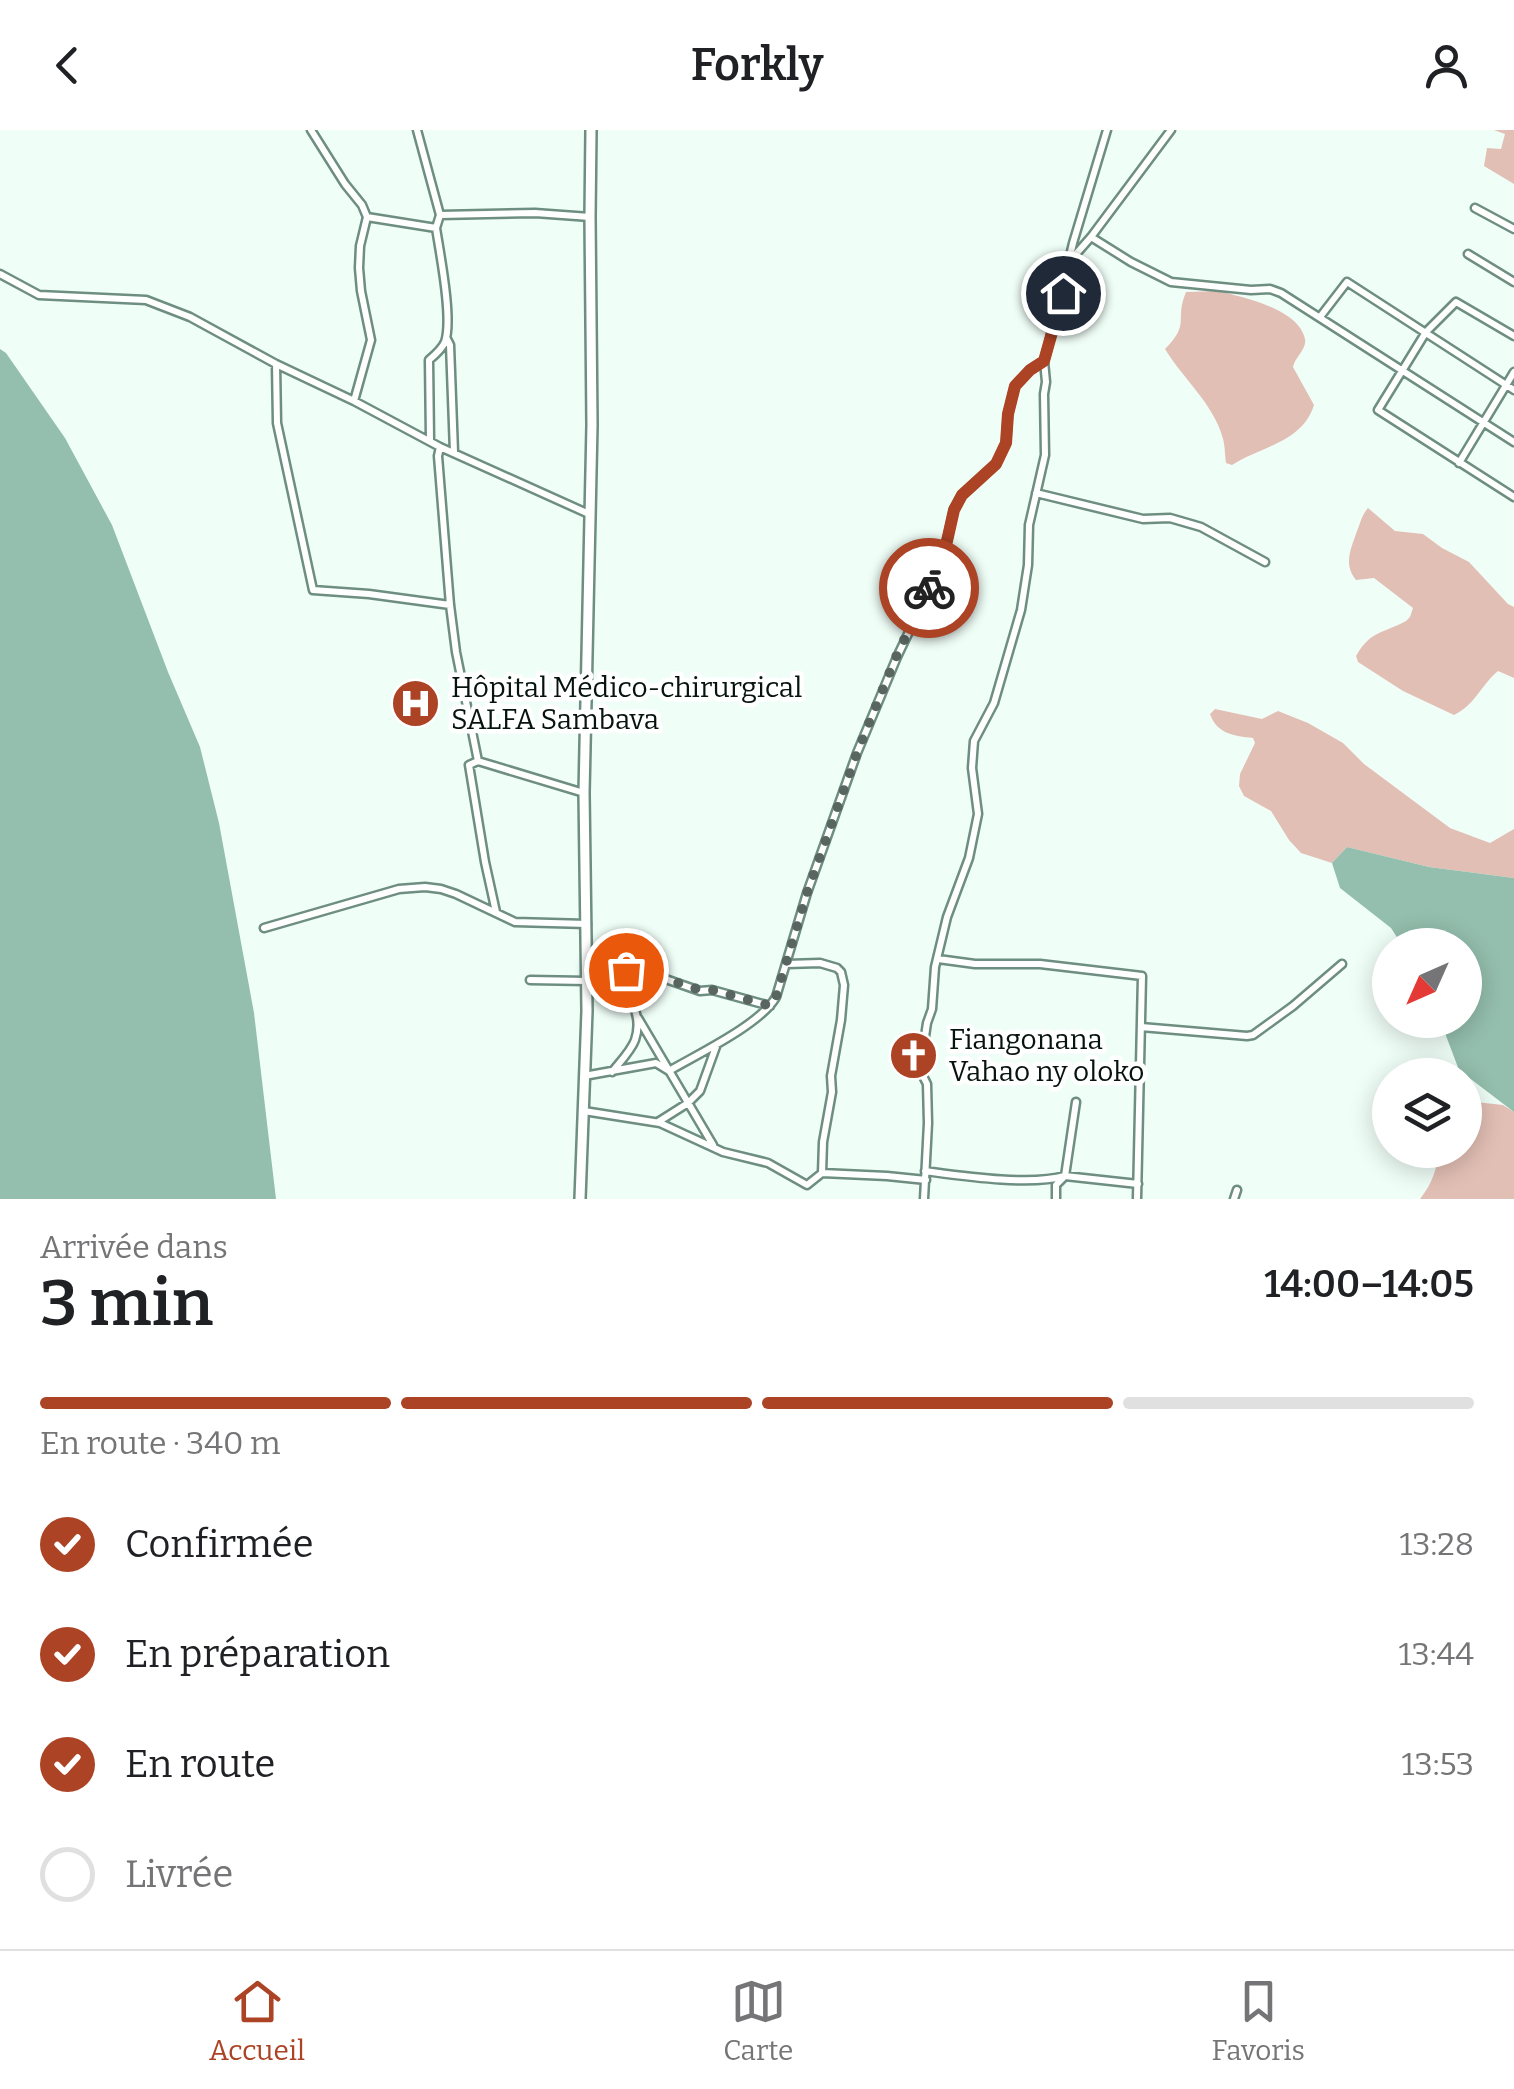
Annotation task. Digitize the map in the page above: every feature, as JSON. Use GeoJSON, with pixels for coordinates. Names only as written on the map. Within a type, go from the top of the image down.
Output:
{"type":"FeatureCollection","features":[{"type":"Feature","properties":{"kind":"main road"},"geometry":{"type":"LineString","coordinates":[[580,1199],[587,986],[584,793],[591,514],[591,130]]}},
{"type":"Feature","properties":{"kind":"street"},"geometry":{"type":"LineString","coordinates":[[311,130],[367,217],[359,268],[370,340],[354,401]]}},
{"type":"Feature","properties":{"kind":"street"},"geometry":{"type":"LineString","coordinates":[[417,130],[440,215],[436,228],[446,313],[444,346],[430,360],[430,440]]}},
{"type":"Feature","properties":{"kind":"street"},"geometry":{"type":"LineString","coordinates":[[924,1199],[927,1084],[920,1070],[937,953],[970,858],[978,814],[972,768],[974,741],[994,702],[1021,610],[1028,564],[1028,526],[1045,454],[1044,361],[1073,243],[1108,130]]}},
{"type":"Feature","properties":{"kind":"street"},"geometry":{"type":"LineString","coordinates":[[1069,262],[1171,130]]}},
{"type":"Feature","properties":{"kind":"street"},"geometry":{"type":"LineString","coordinates":[[1475,208],[1514,229]]}},
{"type":"Feature","properties":{"kind":"street"},"geometry":{"type":"LineString","coordinates":[[440,215],[590,216]]}},
{"type":"Feature","properties":{"kind":"street"},"geometry":{"type":"LineString","coordinates":[[367,217],[436,228]]}},
{"type":"Feature","properties":{"kind":"street"},"geometry":{"type":"LineString","coordinates":[[1092,237],[1171,282],[1281,293],[1514,442]]}},
{"type":"Feature","properties":{"kind":"street"},"geometry":{"type":"LineString","coordinates":[[1468,254],[1514,282]]}},
{"type":"Feature","properties":{"kind":"street"},"geometry":{"type":"LineString","coordinates":[[0,274],[39,295],[146,300],[190,317],[440,446],[591,514]]}},
{"type":"Feature","properties":{"kind":"street"},"geometry":{"type":"LineString","coordinates":[[1320,318],[1347,282],[1514,390]]}},
{"type":"Feature","properties":{"kind":"street"},"geometry":{"type":"LineString","coordinates":[[1514,336],[1456,302],[1426,332],[1378,410],[1514,497]]}},
{"type":"Feature","properties":{"kind":"street"},"geometry":{"type":"LineString","coordinates":[[446,338],[453,386],[454,452]]}},
{"type":"Feature","properties":{"kind":"street"},"geometry":{"type":"LineString","coordinates":[[669,1071],[718,1043],[771,1006],[776,997],[807,893],[857,753],[927,594],[954,510],[962,495],[996,464],[1006,443],[1015,386],[1044,361]]}},
{"type":"Feature","properties":{"kind":"street"},"geometry":{"type":"LineString","coordinates":[[276,364],[277,423],[314,590],[450,605]]}},
{"type":"Feature","properties":{"kind":"street"},"geometry":{"type":"LineString","coordinates":[[1459,463],[1514,372]]}},
{"type":"Feature","properties":{"kind":"street"},"geometry":{"type":"LineString","coordinates":[[440,446],[450,605],[478,761]]}},
{"type":"Feature","properties":{"kind":"street"},"geometry":{"type":"LineString","coordinates":[[1036,492],[1143,519],[1170,518],[1200,527],[1265,562]]}},
{"type":"Feature","properties":{"kind":"street"},"geometry":{"type":"LineString","coordinates":[[496,914],[469,766],[478,761],[584,793]]}},
{"type":"Feature","properties":{"kind":"street"},"geometry":{"type":"LineString","coordinates":[[264,928],[412,888],[441,889],[515,922],[587,924]]}},
{"type":"Feature","properties":{"kind":"street"},"geometry":{"type":"LineString","coordinates":[[587,957],[771,1006]]}},
{"type":"Feature","properties":{"kind":"street"},"geometry":{"type":"LineString","coordinates":[[587,957],[630,996],[638,1018],[714,1146]]}},
{"type":"Feature","properties":{"kind":"street"},"geometry":{"type":"LineString","coordinates":[[938,959],[976,964],[1040,964],[1142,976],[1137,1199]]}},
{"type":"Feature","properties":{"kind":"street"},"geometry":{"type":"LineString","coordinates":[[787,964],[820,963],[836,968],[844,985],[842,1020],[830,1076],[832,1092],[822,1173]]}},
{"type":"Feature","properties":{"kind":"street"},"geometry":{"type":"LineString","coordinates":[[1141,1027],[1253,1035],[1342,964]]}},
{"type":"Feature","properties":{"kind":"street"},"geometry":{"type":"LineString","coordinates":[[530,980],[587,986],[616,983],[640,974]]}},
{"type":"Feature","properties":{"kind":"street"},"geometry":{"type":"LineString","coordinates":[[612,1072],[635,1041],[638,1018]]}},
{"type":"Feature","properties":{"kind":"street"},"geometry":{"type":"LineString","coordinates":[[658,1122],[700,1092],[718,1043]]}},
{"type":"Feature","properties":{"kind":"street"},"geometry":{"type":"LineString","coordinates":[[584,1076],[656,1064],[669,1071]]}},
{"type":"Feature","properties":{"kind":"street"},"geometry":{"type":"LineString","coordinates":[[1056,1199],[1056,1185],[1064,1176],[1076,1102]]}},
{"type":"Feature","properties":{"kind":"street"},"geometry":{"type":"LineString","coordinates":[[584,1111],[658,1122],[723,1152],[768,1162],[808,1185]]}},
{"type":"Feature","properties":{"kind":"street"},"geometry":{"type":"LineString","coordinates":[[808,1185],[822,1173],[1007,1179],[1064,1176],[1138,1184]]}},
{"type":"Feature","properties":{"kind":"street"},"geometry":{"type":"LineString","coordinates":[[808,1185],[810,1199]]}},
{"type":"Feature","properties":{"kind":"street"},"geometry":{"type":"LineString","coordinates":[[1234,1199],[1237,1190]]}},
{"type":"Feature","properties":{"kind":"shaded area"},"geometry":{"type":"Polygon","coordinates":[[[1494,130],[1514,130],[1514,184],[1484,166],[1487,148],[1501,149],[1505,134],[1494,130]]]}},
{"type":"Feature","properties":{"kind":"shaded area"},"geometry":{"type":"Polygon","coordinates":[[[1218,291],[1269,306],[1301,329],[1305,343],[1293,367],[1314,405],[1308,418],[1290,436],[1232,465],[1226,463],[1223,439],[1213,414],[1165,349],[1178,333],[1186,292],[1218,291]]]}},
{"type":"Feature","properties":{"kind":"shaded area"},"geometry":{"type":"Polygon","coordinates":[[[0,349],[65,438],[112,525],[200,747],[219,823],[254,1013],[276,1199],[0,1199],[0,349]]]}},
{"type":"Feature","properties":{"kind":"shaded area"},"geometry":{"type":"Polygon","coordinates":[[[1368,508],[1395,531],[1423,534],[1469,562],[1514,607],[1514,678],[1498,671],[1454,715],[1403,691],[1358,662],[1356,656],[1367,641],[1406,621],[1413,608],[1374,578],[1356,580],[1352,574],[1351,550],[1368,508]]]}},
{"type":"Feature","properties":{"kind":"shaded area"},"geometry":{"type":"Polygon","coordinates":[[[1215,709],[1262,719],[1278,711],[1308,723],[1343,743],[1364,764],[1450,828],[1490,843],[1514,829],[1514,878],[1429,867],[1347,847],[1332,863],[1301,853],[1271,811],[1244,796],[1239,786],[1240,774],[1255,743],[1253,738],[1233,735],[1217,726],[1210,714],[1215,709]]]}},
{"type":"Feature","properties":{"kind":"shaded area"},"geometry":{"type":"Polygon","coordinates":[[[1347,847],[1429,867],[1514,878],[1514,1112],[1482,1088],[1482,1058],[1454,1058],[1447,1038],[1482,1038],[1482,928],[1391,928],[1340,888],[1332,863],[1347,847]]]}},
{"type":"Feature","properties":{"kind":"shaded area"},"geometry":{"type":"Polygon","coordinates":[[[1482,1103],[1503,1105],[1514,1112],[1514,1199],[1420,1199],[1436,1168],[1482,1168],[1482,1103]]]}},
{"type":"Feature","properties":{"kind":"way so far"},"geometry":{"type":"LineString","coordinates":[[626,970],[771,1006],[857,753],[929,588]]}},
{"type":"Feature","properties":{"kind":"place","name":"Hôpital Médico-chirurgical SALFA Sambava"},"geometry":{"type":"Point","coordinates":[416,703]}},
{"type":"Feature","properties":{"kind":"place","name":"Fiangonana Vahao ny oloko"},"geometry":{"type":"Point","coordinates":[914,1055]}},
{"type":"Feature","properties":{"kind":"route"},"geometry":{"type":"LineString","coordinates":[[929,588],[954,510],[962,495],[996,464],[1006,443],[1015,386],[1044,361],[1063,293]]}}]}
